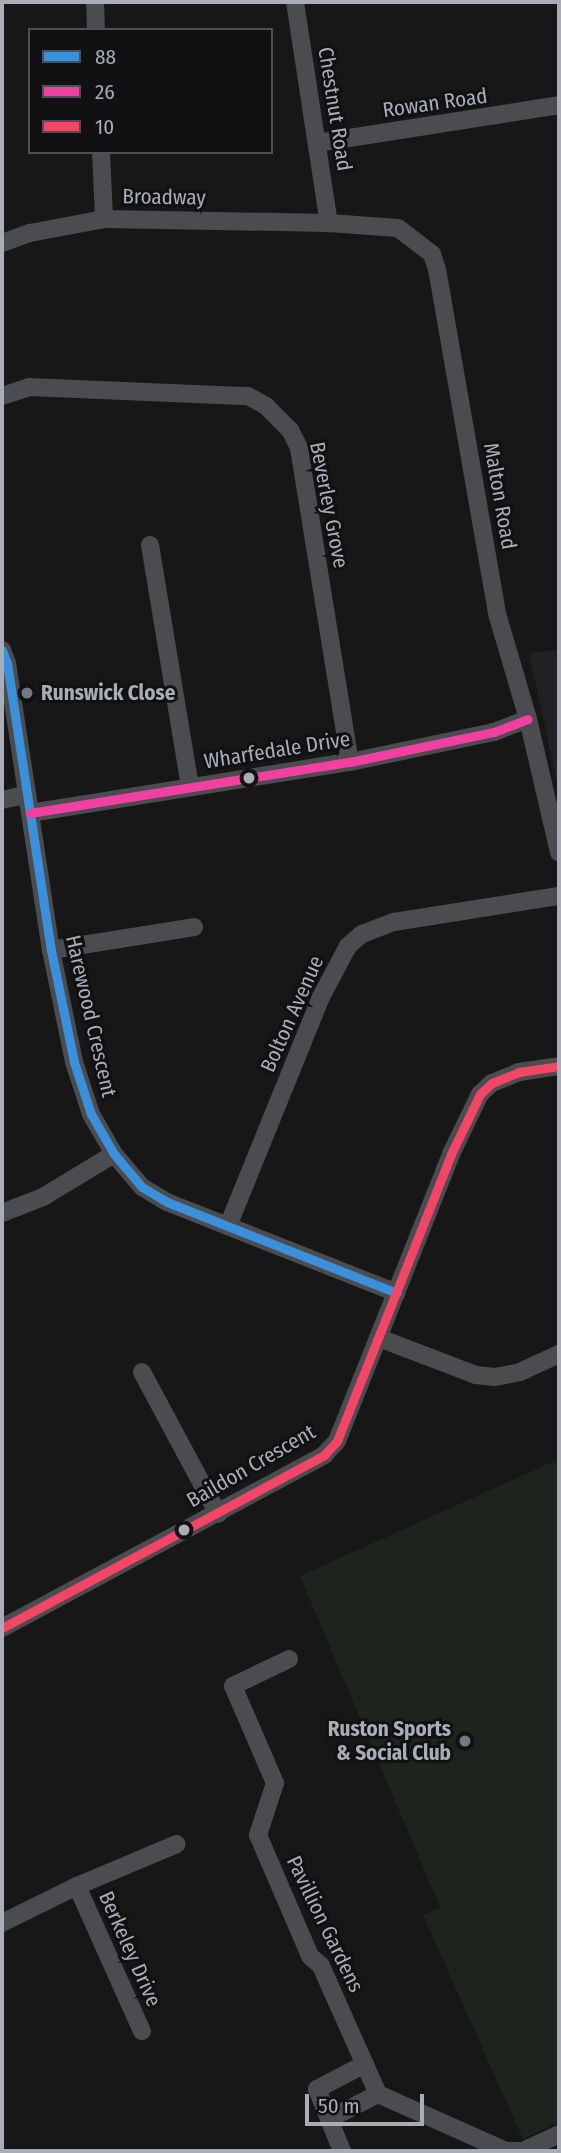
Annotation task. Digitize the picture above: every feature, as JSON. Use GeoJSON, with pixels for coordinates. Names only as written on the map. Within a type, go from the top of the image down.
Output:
{"type":"FeatureCollection","features":[{"type":"Feature","properties":{"kind":"street"},"geometry":{"type":"LineString","coordinates":[[95,2],[96,28]]}},
{"type":"Feature","properties":{"kind":"street","name":"Chestnut Road"},"geometry":{"type":"LineString","coordinates":[[295,2],[329,223]]}},
{"type":"Feature","properties":{"kind":"street","name":"Rowan Road"},"geometry":{"type":"LineString","coordinates":[[317,143],[559,105]]}},
{"type":"Feature","properties":{"kind":"street"},"geometry":{"type":"LineString","coordinates":[[101,154],[104,219]]}},
{"type":"Feature","properties":{"kind":"street","name":"Broadway"},"geometry":{"type":"LineString","coordinates":[[2,243],[30,233],[104,219],[329,223]]}},
{"type":"Feature","properties":{"kind":"street","name":"Malton Road"},"geometry":{"type":"LineString","coordinates":[[329,223],[398,228],[418,241],[435,262],[498,617],[528,719],[559,852]]}},
{"type":"Feature","properties":{"kind":"street","name":"Beverley Grove"},"geometry":{"type":"LineString","coordinates":[[2,396],[29,387],[248,396],[266,406],[290,430],[299,448],[350,762]]}},
{"type":"Feature","properties":{"kind":"street"},"geometry":{"type":"LineString","coordinates":[[150,545],[190,787]]}},
{"type":"Feature","properties":{"kind":"street","name":"Harewood Crescent"},"geometry":{"type":"LineString","coordinates":[[2,650],[7,663],[51,950],[74,1062],[90,1114],[114,1154],[142,1187],[167,1202],[397,1293]]}},
{"type":"Feature","properties":{"kind":"street","name":"Wharfedale Drive"},"geometry":{"type":"LineString","coordinates":[[30,813],[350,762],[494,732],[528,719]]}},
{"type":"Feature","properties":{"kind":"street"},"geometry":{"type":"LineString","coordinates":[[2,800],[27,794]]}},
{"type":"Feature","properties":{"kind":"street","name":"Bolton Avenue"},"geometry":{"type":"LineString","coordinates":[[228,1226],[321,997],[348,946],[362,934],[394,922],[559,896]]}},
{"type":"Feature","properties":{"kind":"street"},"geometry":{"type":"LineString","coordinates":[[51,950],[194,927]]}},
{"type":"Feature","properties":{"kind":"street","name":"Baildon Crescent"},"geometry":{"type":"LineString","coordinates":[[2,1628],[324,1455],[337,1441],[451,1154],[480,1094],[492,1083],[519,1072],[559,1066]]}},
{"type":"Feature","properties":{"kind":"street"},"geometry":{"type":"LineString","coordinates":[[2,1213],[43,1197],[114,1154]]}},
{"type":"Feature","properties":{"kind":"street"},"geometry":{"type":"LineString","coordinates":[[379,1338],[476,1375],[495,1377],[520,1372],[559,1354]]}},
{"type":"Feature","properties":{"kind":"street"},"geometry":{"type":"LineString","coordinates":[[142,1372],[218,1514]]}},
{"type":"Feature","properties":{"kind":"street","name":"Pavillion Gardens"},"geometry":{"type":"LineString","coordinates":[[289,1659],[233,1686],[275,1783],[258,1836],[310,1956],[321,1966],[378,2094]]}},
{"type":"Feature","properties":{"kind":"street"},"geometry":{"type":"LineString","coordinates":[[2,1923],[77,1886],[177,1844]]}},
{"type":"Feature","properties":{"kind":"street","name":"Berkeley Drive"},"geometry":{"type":"LineString","coordinates":[[77,1886],[142,2031]]}},
{"type":"Feature","properties":{"kind":"street"},"geometry":{"type":"LineString","coordinates":[[342,2151],[317,2089],[365,2064]]}},
{"type":"Feature","properties":{"kind":"street"},"geometry":{"type":"LineString","coordinates":[[329,2119],[378,2094],[506,2151],[523,2151],[559,2134]]}},
{"type":"Feature","properties":{"kind":"shaded area"},"geometry":{"type":"Polygon","coordinates":[[[559,650],[559,792],[529,653],[559,650]]]}},
{"type":"Feature","properties":{"kind":"shaded area","name":"Ruston Sports & Social Club"},"geometry":{"type":"Polygon","coordinates":[[[559,1459],[559,2122],[523,2139],[423,1915],[440,1907],[300,1576],[559,1459]]]}},
{"type":"Feature","properties":{"kind":"transit line","name":"88"},"geometry":{"type":"LineString","coordinates":[[2,650],[7,663],[51,950],[74,1062],[91,1114],[114,1154],[142,1187],[167,1202],[397,1293]]}},
{"type":"Feature","properties":{"kind":"transit line","name":"26"},"geometry":{"type":"LineString","coordinates":[[30,813],[350,762],[494,732],[528,719]]}},
{"type":"Feature","properties":{"kind":"transit line","name":"10"},"geometry":{"type":"LineString","coordinates":[[2,1628],[324,1455],[337,1441],[451,1154],[480,1094],[492,1083],[519,1072],[559,1066]]}},
{"type":"Feature","properties":{"kind":"place","name":"Runswick Close"},"geometry":{"type":"Point","coordinates":[27,693]}},
{"type":"Feature","properties":{"kind":"place","name":"Ruston Sports & Social Club"},"geometry":{"type":"Point","coordinates":[465,1741]}}]}
